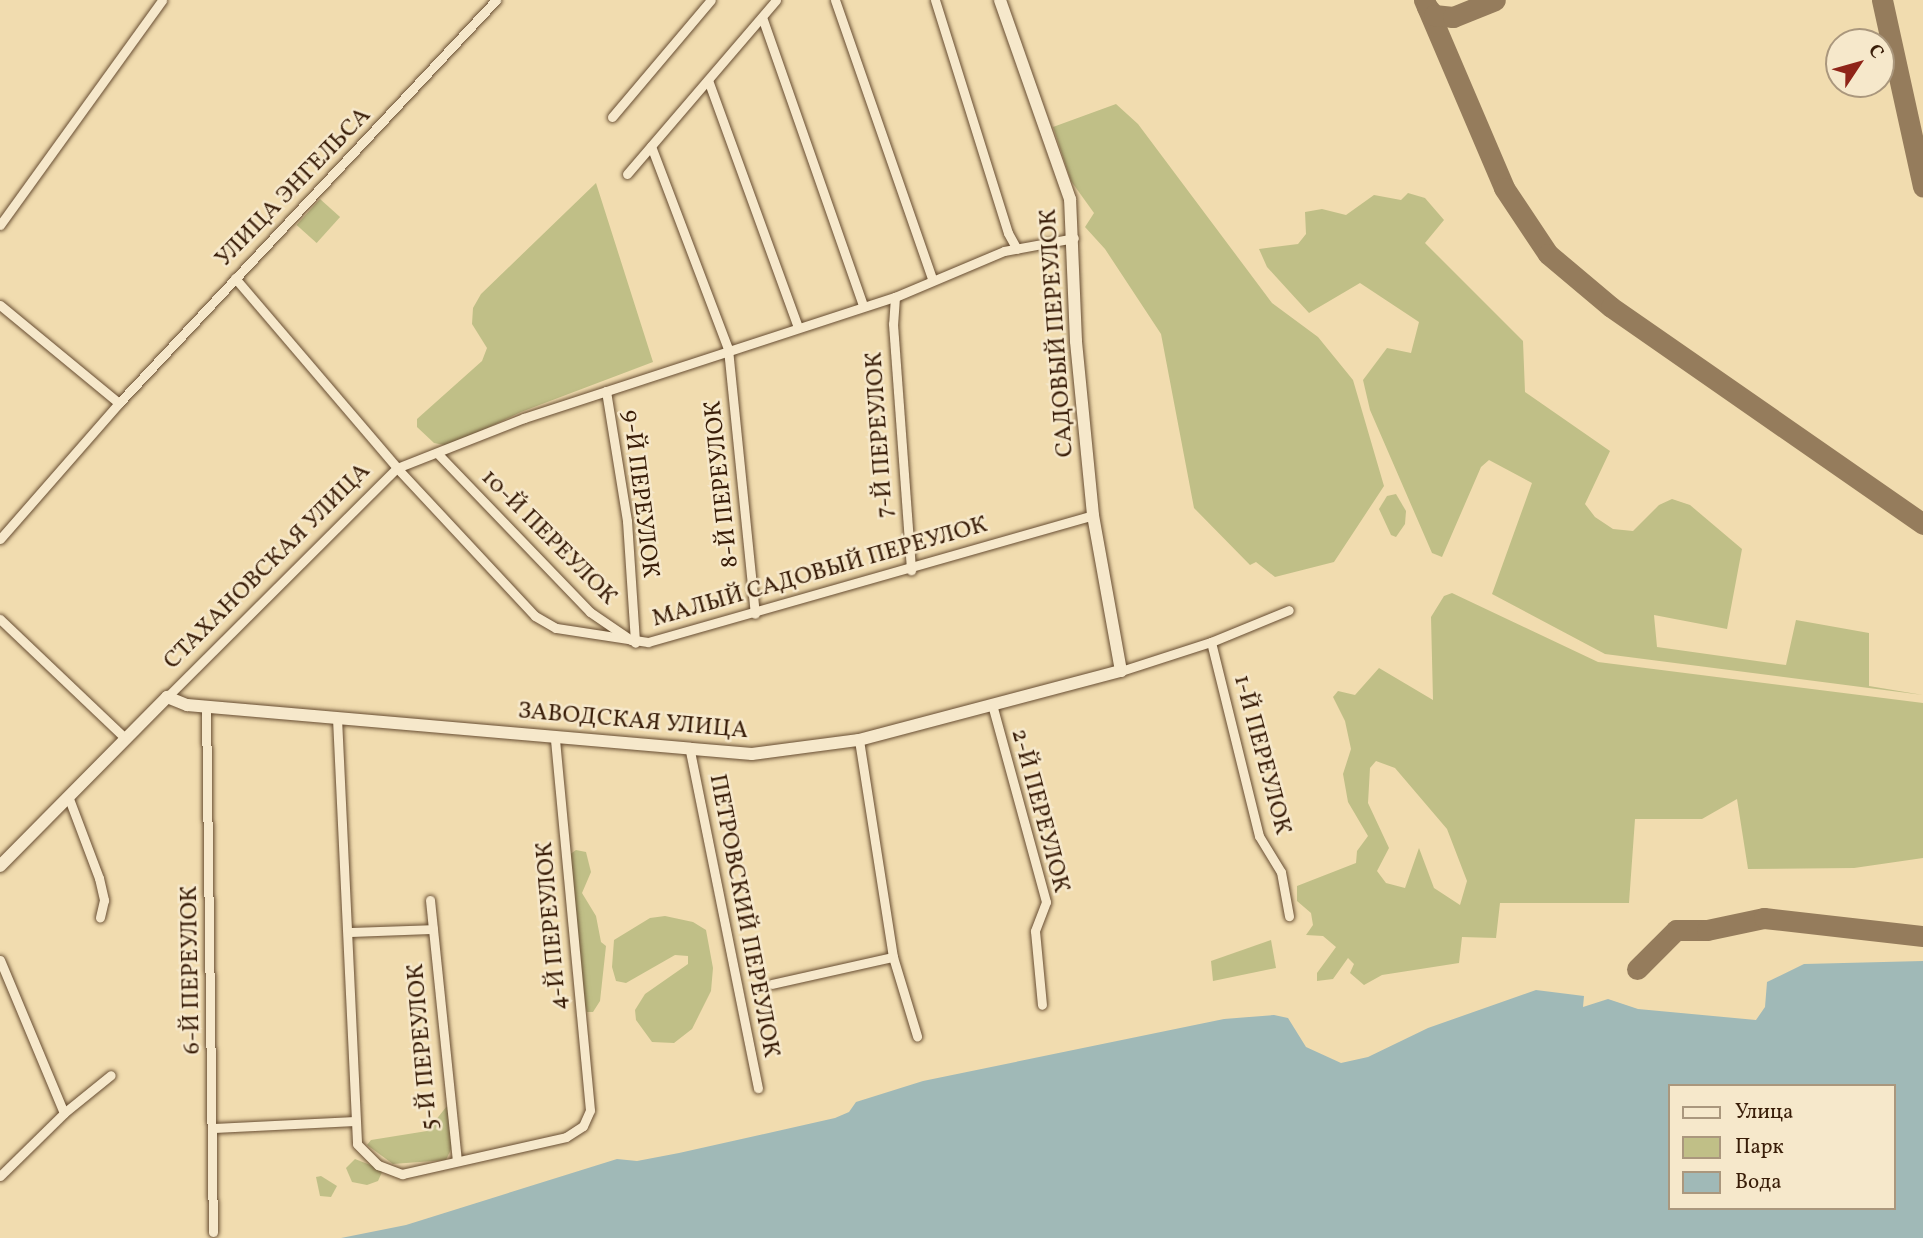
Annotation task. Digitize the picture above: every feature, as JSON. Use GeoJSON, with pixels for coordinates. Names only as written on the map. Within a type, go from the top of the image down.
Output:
{"type":"FeatureCollection","features":[{"type":"Feature","properties":{"kind":"street"},"geometry":{"type":"LineString","coordinates":[[0,225],[162,0]]}},
{"type":"Feature","properties":{"kind":"street"},"geometry":{"type":"LineString","coordinates":[[612,117],[710,0]]}},
{"type":"Feature","properties":{"kind":"street"},"geometry":{"type":"LineString","coordinates":[[627,174],[776,0]]}},
{"type":"Feature","properties":{"kind":"street"},"geometry":{"type":"LineString","coordinates":[[835,0],[932,279]]}},
{"type":"Feature","properties":{"kind":"street"},"geometry":{"type":"LineString","coordinates":[[936,0],[1008,233],[1017,249]]}},
{"type":"Feature","properties":{"kind":"street","name":"САДОВЫЙ ПЕРЕУЛОК"},"geometry":{"type":"LineString","coordinates":[[1000,0],[1070,199],[1074,238],[1076,341],[1093,515],[1121,671]]}},
{"type":"Feature","properties":{"kind":"street","name":"УЛИЦА ЭНГЕЛЬСА"},"geometry":{"type":"LineString","coordinates":[[0,539],[119,403],[492,2]]}},
{"type":"Feature","properties":{"kind":"street"},"geometry":{"type":"LineString","coordinates":[[762,17],[863,305]]}},
{"type":"Feature","properties":{"kind":"street"},"geometry":{"type":"LineString","coordinates":[[708,80],[798,327]]}},
{"type":"Feature","properties":{"kind":"street","name":"8-Й ПЕРЕУЛОК"},"geometry":{"type":"LineString","coordinates":[[652,146],[728,349],[755,614]]}},
{"type":"Feature","properties":{"kind":"street"},"geometry":{"type":"LineString","coordinates":[[235,278],[397,468],[439,455],[524,418],[728,349],[895,297],[932,279],[1017,249],[1074,238]]}},
{"type":"Feature","properties":{"kind":"street","name":"7-Й ПЕРЕУЛОК"},"geometry":{"type":"LineString","coordinates":[[895,297],[893,324],[911,570]]}},
{"type":"Feature","properties":{"kind":"street"},"geometry":{"type":"LineString","coordinates":[[0,305],[119,403]]}},
{"type":"Feature","properties":{"kind":"street","name":"9-Й ПЕРЕУЛОК"},"geometry":{"type":"LineString","coordinates":[[606,391],[627,521],[635,643]]}},
{"type":"Feature","properties":{"kind":"street","name":"10-Й ПЕРЕУЛОК"},"geometry":{"type":"LineString","coordinates":[[439,455],[590,612],[635,643]]}},
{"type":"Feature","properties":{"kind":"street","name":"СТАХАНОВСКАЯ УЛИЦА"},"geometry":{"type":"LineString","coordinates":[[0,866],[124,737],[397,468],[536,616],[555,628]]}},
{"type":"Feature","properties":{"kind":"street","name":"МАЛЫЙ САДОВЫЙ ПЕРЕУЛОК"},"geometry":{"type":"LineString","coordinates":[[555,628],[635,643],[755,614],[1093,515]]}},
{"type":"Feature","properties":{"kind":"street","name":"ЗАВОДСКАЯ УЛИЦА"},"geometry":{"type":"LineString","coordinates":[[167,697],[206,707],[690,751],[752,754],[859,740],[993,708],[1211,642],[1289,610]]}},
{"type":"Feature","properties":{"kind":"street"},"geometry":{"type":"LineString","coordinates":[[0,619],[124,737]]}},
{"type":"Feature","properties":{"kind":"street","name":"1-Й ПЕРЕУЛОК"},"geometry":{"type":"LineString","coordinates":[[1211,642],[1259,836],[1281,872],[1289,916]]}},
{"type":"Feature","properties":{"kind":"street","name":"6-Й ПЕРЕУЛОК"},"geometry":{"type":"LineString","coordinates":[[206,707],[214,1128],[212,1232]]}},
{"type":"Feature","properties":{"kind":"street","name":"2-Й ПЕРЕУЛОК"},"geometry":{"type":"LineString","coordinates":[[993,708],[1046,902],[1035,931],[1042,1004]]}},
{"type":"Feature","properties":{"kind":"street","name":"5-Й ПЕРЕУЛОК"},"geometry":{"type":"LineString","coordinates":[[337,718],[357,1144],[379,1165],[402,1174],[433,1170],[457,1160],[566,1137],[583,1126],[590,1110]]}},
{"type":"Feature","properties":{"kind":"street","name":"4-Й ПЕРЕУЛОК"},"geometry":{"type":"LineString","coordinates":[[555,737],[590,1110]]}},
{"type":"Feature","properties":{"kind":"street"},"geometry":{"type":"LineString","coordinates":[[859,740],[892,957],[918,1035]]}},
{"type":"Feature","properties":{"kind":"street","name":"ПЕТРОВСКИЙ ПЕРЕУЛОК"},"geometry":{"type":"LineString","coordinates":[[690,751],[758,1088]]}},
{"type":"Feature","properties":{"kind":"street"},"geometry":{"type":"LineString","coordinates":[[68,796],[99,878],[104,900],[100,918]]}},
{"type":"Feature","properties":{"kind":"street","name":"5-Й ПЕРЕУЛОК"},"geometry":{"type":"LineString","coordinates":[[430,900],[457,1160]]}},
{"type":"Feature","properties":{"kind":"street","name":"5-Й ПЕРЕУЛОК"},"geometry":{"type":"LineString","coordinates":[[348,932],[433,929]]}},
{"type":"Feature","properties":{"kind":"street"},"geometry":{"type":"LineString","coordinates":[[772,984],[892,957]]}},
{"type":"Feature","properties":{"kind":"street"},"geometry":{"type":"LineString","coordinates":[[0,960],[64,1113]]}},
{"type":"Feature","properties":{"kind":"street"},"geometry":{"type":"LineString","coordinates":[[0,1176],[64,1113],[111,1075]]}},
{"type":"Feature","properties":{"kind":"street"},"geometry":{"type":"LineString","coordinates":[[214,1128],[355,1121]]}},
{"type":"Feature","properties":{"kind":"green space"},"geometry":{"type":"Polygon","coordinates":[[[1116,104],[1138,124],[1272,303],[1318,337],[1353,380],[1384,486],[1334,562],[1275,577],[1256,562],[1250,565],[1194,508],[1161,334],[1105,249],[1085,227],[1094,213],[1071,181],[1053,127],[1116,104]]]}},
{"type":"Feature","properties":{"kind":"green space"},"geometry":{"type":"Polygon","coordinates":[[[596,183],[653,362],[521,412],[449,446],[434,443],[417,427],[417,419],[482,361],[487,348],[472,324],[473,308],[481,294],[596,183]]]}},
{"type":"Feature","properties":{"kind":"green space"},"geometry":{"type":"Polygon","coordinates":[[[1408,193],[1425,198],[1444,220],[1425,243],[1523,341],[1525,392],[1610,451],[1585,504],[1595,517],[1613,529],[1633,531],[1659,505],[1672,499],[1690,505],[1742,549],[1727,629],[1654,615],[1657,647],[1786,665],[1796,620],[1869,633],[1869,686],[1923,695],[1605,654],[1492,594],[1532,483],[1489,460],[1481,467],[1442,557],[1432,553],[1370,410],[1363,380],[1387,348],[1411,353],[1419,322],[1360,283],[1309,313],[1267,267],[1259,249],[1298,244],[1306,234],[1305,212],[1322,209],[1346,215],[1374,195],[1401,200],[1408,193]]]}},
{"type":"Feature","properties":{"kind":"green space"},"geometry":{"type":"Polygon","coordinates":[[[320,199],[340,217],[317,243],[297,225],[320,199]]]}},
{"type":"Feature","properties":{"kind":"green space"},"geometry":{"type":"Polygon","coordinates":[[[1396,494],[1406,511],[1405,524],[1396,537],[1391,535],[1379,509],[1387,496],[1396,494]]]}},
{"type":"Feature","properties":{"kind":"green space"},"geometry":{"type":"Polygon","coordinates":[[[1452,593],[1598,662],[1923,703],[1923,858],[1854,868],[1748,869],[1737,799],[1702,819],[1635,819],[1629,903],[1500,903],[1496,938],[1462,937],[1459,963],[1382,975],[1364,985],[1350,973],[1354,964],[1348,958],[1333,979],[1317,981],[1317,973],[1336,947],[1323,936],[1306,935],[1313,925],[1311,913],[1297,901],[1297,886],[1356,863],[1357,851],[1368,836],[1348,802],[1343,774],[1351,749],[1345,721],[1333,697],[1338,691],[1355,695],[1379,668],[1433,700],[1431,617],[1444,596],[1452,593]],[[1376,761],[1370,768],[1368,803],[1389,848],[1377,871],[1386,883],[1405,888],[1419,848],[1434,888],[1460,905],[1467,881],[1447,829],[1395,768],[1376,761]]]}},
{"type":"Feature","properties":{"kind":"green space"},"geometry":{"type":"Polygon","coordinates":[[[576,850],[586,852],[591,872],[582,893],[596,916],[601,942],[606,946],[600,1001],[593,1012],[587,1012],[583,998],[569,855],[576,850]]]}},
{"type":"Feature","properties":{"kind":"green space"},"geometry":{"type":"Polygon","coordinates":[[[665,916],[693,922],[706,930],[713,968],[711,991],[692,1029],[674,1043],[652,1042],[636,1020],[635,1010],[645,994],[688,964],[688,956],[675,955],[626,983],[616,981],[612,967],[614,940],[650,918],[665,916]]]}},
{"type":"Feature","properties":{"kind":"green space"},"geometry":{"type":"Polygon","coordinates":[[[1271,940],[1276,968],[1213,981],[1211,961],[1271,940]]]}},
{"type":"Feature","properties":{"kind":"green space"},"geometry":{"type":"Polygon","coordinates":[[[447,1106],[453,1145],[446,1160],[393,1164],[367,1145],[371,1140],[427,1131],[447,1106]]]}},
{"type":"Feature","properties":{"kind":"green space"},"geometry":{"type":"Polygon","coordinates":[[[355,1159],[383,1170],[378,1181],[367,1185],[352,1182],[346,1168],[355,1159]]]}},
{"type":"Feature","properties":{"kind":"green space"},"geometry":{"type":"Polygon","coordinates":[[[321,1176],[337,1186],[331,1197],[320,1196],[316,1177],[321,1176]]]}},
{"type":"Feature","properties":{"kind":"water"},"geometry":{"type":"Polygon","coordinates":[[[1923,961],[1923,1238],[341,1238],[406,1225],[617,1159],[637,1161],[835,1118],[849,1112],[856,1102],[923,1081],[1224,1019],[1274,1015],[1288,1018],[1306,1047],[1341,1063],[1368,1057],[1428,1028],[1536,990],[1584,996],[1583,1007],[1608,999],[1638,1009],[1756,1020],[1765,1007],[1767,982],[1804,964],[1923,961]]]}},
{"type":"Feature","properties":{"kind":"taxiway"},"geometry":{"type":"LineString","coordinates":[[1424,0],[1504,188],[1548,254],[1611,307],[1923,524]]}},
{"type":"Feature","properties":{"kind":"taxiway"},"geometry":{"type":"LineString","coordinates":[[1427,7],[1434,15],[1453,17],[1495,0]]}},
{"type":"Feature","properties":{"kind":"taxiway"},"geometry":{"type":"LineString","coordinates":[[1882,0],[1923,187]]}},
{"type":"Feature","properties":{"kind":"taxiway"},"geometry":{"type":"LineString","coordinates":[[1637,969],[1676,930],[1707,930],[1764,918],[1923,936]]}}]}
